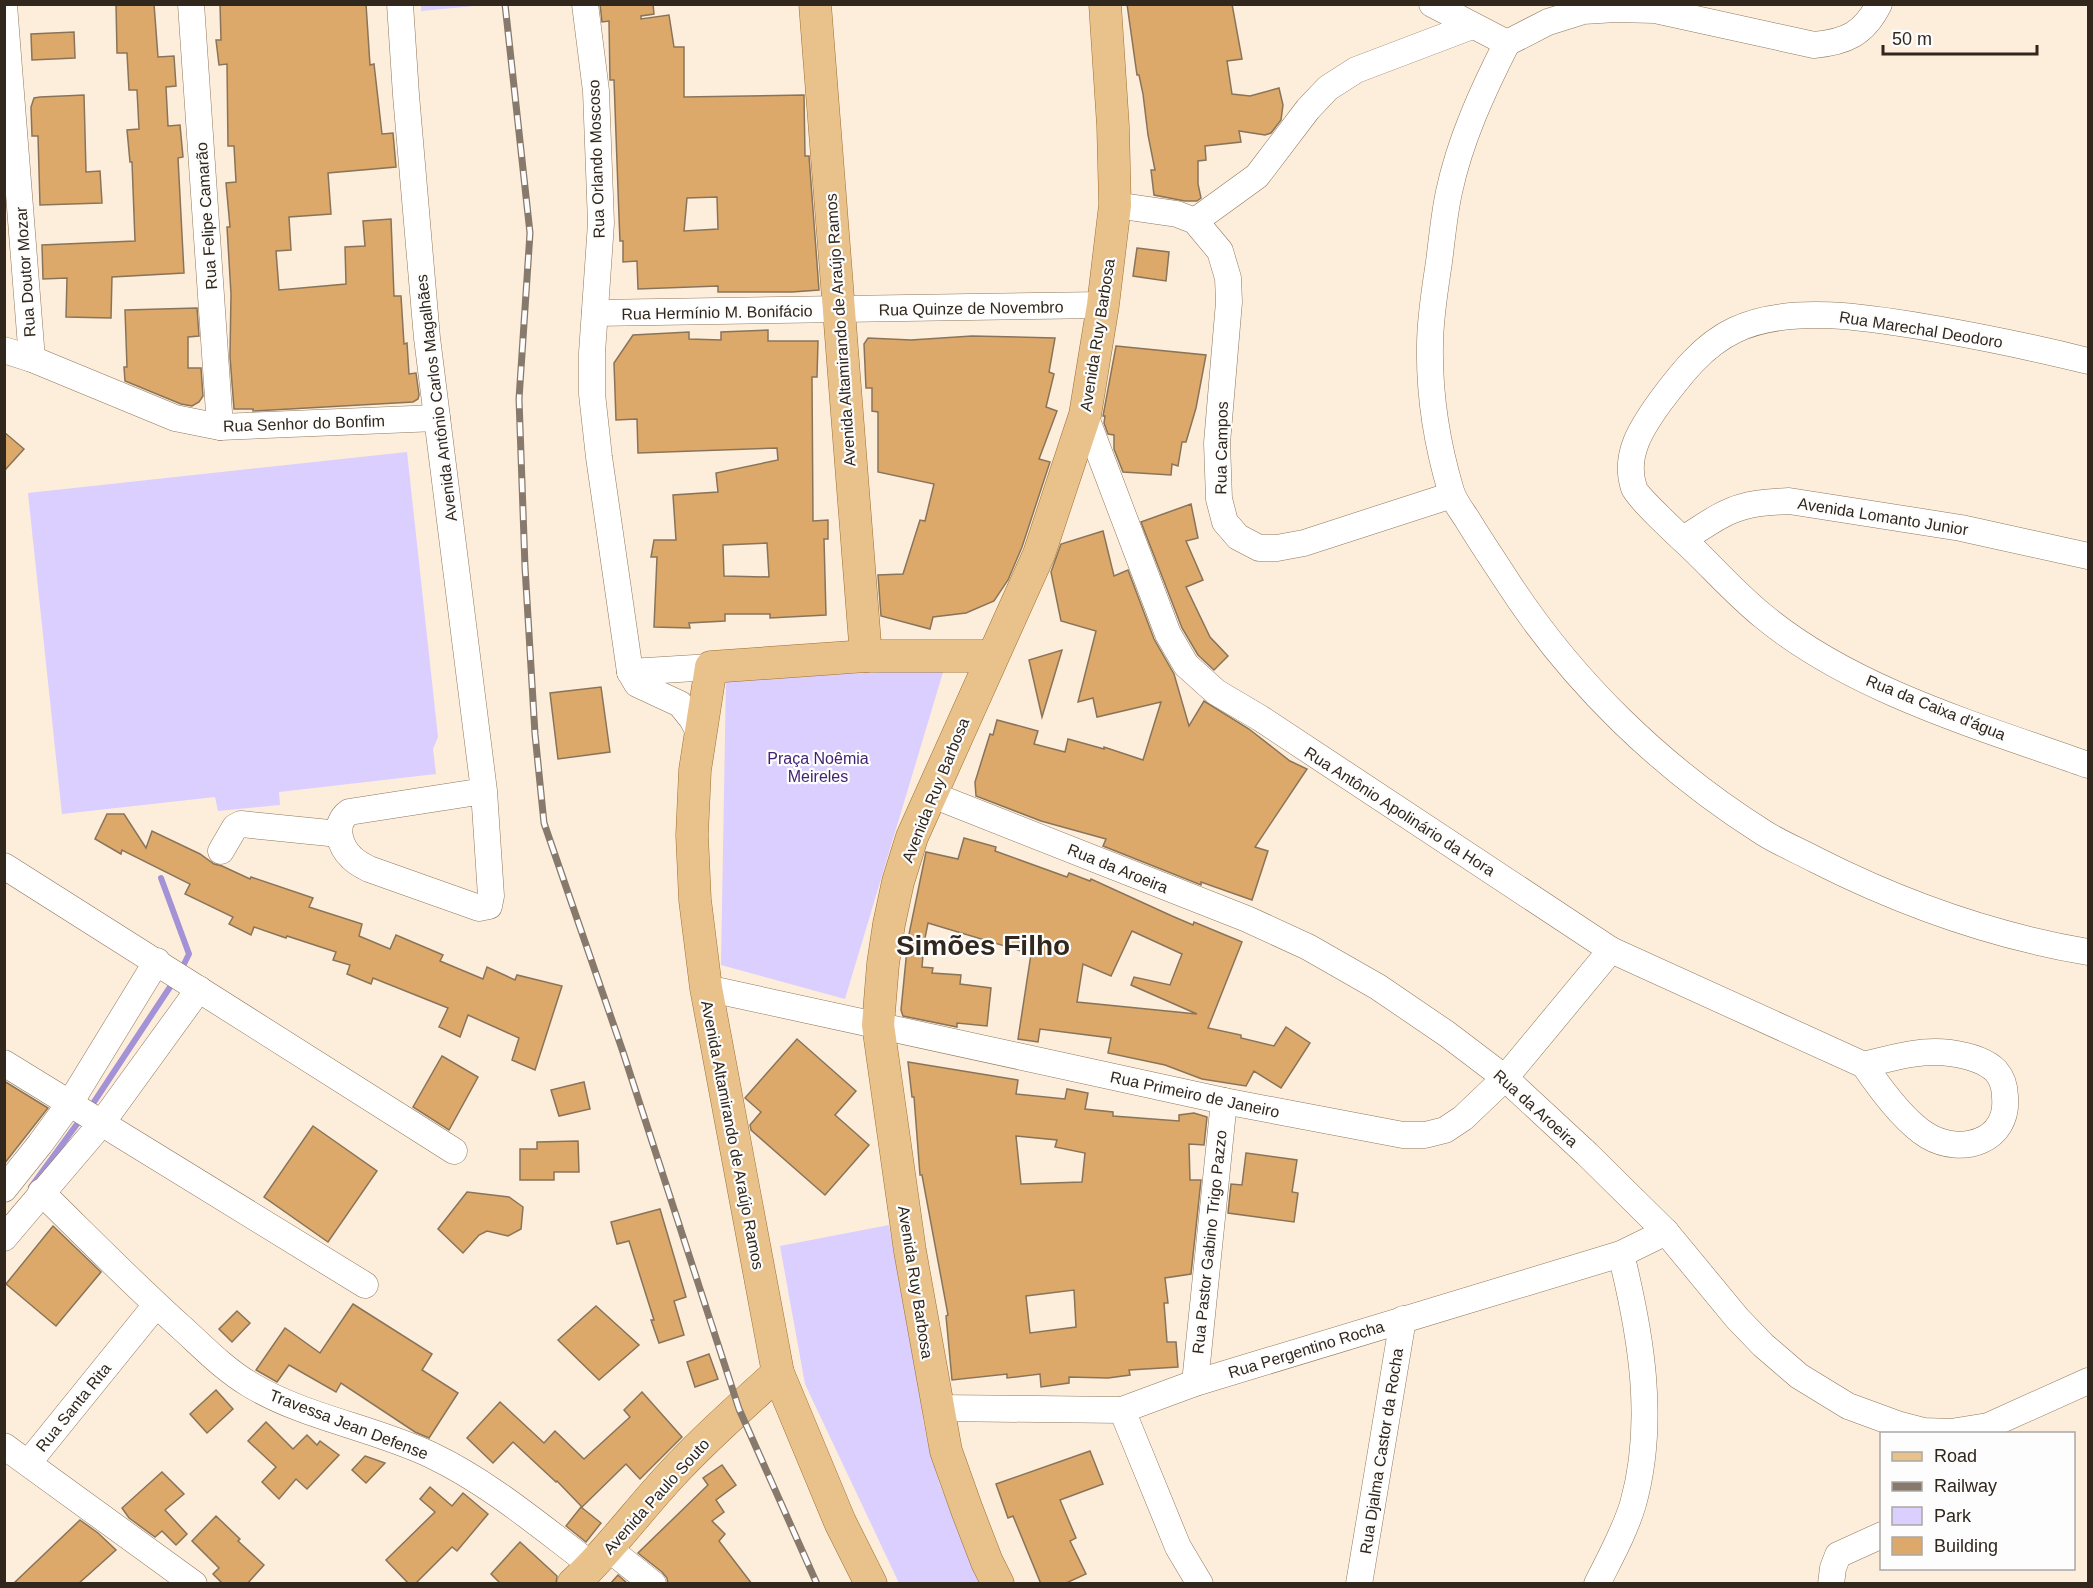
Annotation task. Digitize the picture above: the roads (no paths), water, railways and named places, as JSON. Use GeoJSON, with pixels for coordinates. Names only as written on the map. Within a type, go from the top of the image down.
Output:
{"type":"FeatureCollection","features":[{"type":"Feature","properties":{"kind":"main road","name":"Avenida Altamirando de Araújo Ramos"},"geometry":{"type":"LineString","coordinates":[[815,4],[866,656]]}},
{"type":"Feature","properties":{"kind":"main road","name":"Avenida Ruy Barbosa"},"geometry":{"type":"LineString","coordinates":[[998,1584],[987,1562],[946,1451],[910,1251],[878,1025],[889,924],[898,882],[912,837],[1039,554],[1084,415],[1103,305],[1115,205],[1113,126],[1105,4]]}},
{"type":"Feature","properties":{"kind":"main road"},"geometry":{"type":"LineString","coordinates":[[711,667],[866,656],[992,656]]}},
{"type":"Feature","properties":{"kind":"main road","name":"Avenida Altamirando de Araújo Ramos"},"geometry":{"type":"LineString","coordinates":[[711,667],[695,770],[692,835],[695,900],[706,988],[778,1373],[840,1522],[871,1584]]}},
{"type":"Feature","properties":{"kind":"main road","name":"Avenida Paulo Souto"},"geometry":{"type":"LineString","coordinates":[[592,1566],[671,1475],[732,1413],[778,1373]]}},
{"type":"Feature","properties":{"kind":"street","name":"Rua Felipe Camarão"},"geometry":{"type":"LineString","coordinates":[[191,4],[220,428]]}},
{"type":"Feature","properties":{"kind":"street","name":"Avenida Antônio Carlos Magalhães"},"geometry":{"type":"LineString","coordinates":[[339,834],[343,848],[353,859],[369,869],[478,908],[489,906],[491,896],[484,791],[426,326],[400,4]]}},
{"type":"Feature","properties":{"kind":"street","name":"Rua Orlando Moscoso"},"geometry":{"type":"LineString","coordinates":[[585,4],[596,91],[600,161],[601,223],[595,313]]}},
{"type":"Feature","properties":{"kind":"street"},"geometry":{"type":"LineString","coordinates":[[1432,4],[1507,43]]}},
{"type":"Feature","properties":{"kind":"street"},"geometry":{"type":"LineString","coordinates":[[1879,4],[1871,20],[1852,36],[1814,45],[1655,10],[1616,9],[1583,11],[1548,21],[1507,43],[1483,90],[1461,149],[1449,192],[1430,342],[1430,387],[1435,422],[1452,495],[1524,608],[1567,662],[1616,717],[1696,785],[1766,834],[1855,880],[1926,909],[2043,944],[2088,952]]}},
{"type":"Feature","properties":{"kind":"street","name":"Rua Doutor Mozar"},"geometry":{"type":"LineString","coordinates":[[4,5],[32,358]]}},
{"type":"Feature","properties":{"kind":"street"},"geometry":{"type":"LineString","coordinates":[[1115,205],[1177,214],[1195,221],[1257,176],[1308,109],[1328,88],[1356,70],[1472,26]]}},
{"type":"Feature","properties":{"kind":"street","name":"Rua Campos"},"geometry":{"type":"LineString","coordinates":[[1195,221],[1221,251],[1228,278],[1229,302],[1217,442],[1219,499],[1225,522],[1238,537],[1259,548],[1277,548],[1452,495]]}},
{"type":"Feature","properties":{"kind":"street","name":"Rua Quinze de Novembro"},"geometry":{"type":"LineString","coordinates":[[838,310],[1103,305]]}},
{"type":"Feature","properties":{"kind":"street","name":"Rua Hermínio M. Bonifácio"},"geometry":{"type":"LineString","coordinates":[[595,313],[838,310]]}},
{"type":"Feature","properties":{"kind":"street"},"geometry":{"type":"LineString","coordinates":[[595,313],[592,394],[597,448],[630,672],[638,684],[680,704],[692,719],[701,736]]}},
{"type":"Feature","properties":{"kind":"street","name":"Rua Marechal Deodoro"},"geometry":{"type":"LineString","coordinates":[[1683,539],[1634,490],[1630,466],[1633,447],[1643,425],[1673,384],[1700,354],[1735,330],[1766,320],[1811,314],[1881,320],[2016,343],[2088,361]]}},
{"type":"Feature","properties":{"kind":"street","name":"Rua Senhor do Bonfim"},"geometry":{"type":"LineString","coordinates":[[4,350],[32,358],[175,418],[220,428],[437,418]]}},
{"type":"Feature","properties":{"kind":"street","name":"Rua Antônio Apolinário da Hora"},"geometry":{"type":"LineString","coordinates":[[1084,415],[1168,634],[1186,665],[1216,692],[1270,725],[1611,950],[1864,1065]]}},
{"type":"Feature","properties":{"kind":"street","name":"Avenida Lomanto Junior"},"geometry":{"type":"LineString","coordinates":[[1683,539],[1723,515],[1742,507],[1765,502],[1789,501],[1960,528],[2088,556]]}},
{"type":"Feature","properties":{"kind":"street","name":"Rua da Caixa d'água"},"geometry":{"type":"LineString","coordinates":[[1683,539],[1763,617],[1819,656],[1890,692],[2088,765]]}},
{"type":"Feature","properties":{"kind":"street"},"geometry":{"type":"LineString","coordinates":[[630,672],[711,667]]}},
{"type":"Feature","properties":{"kind":"street"},"geometry":{"type":"LineString","coordinates":[[221,851],[235,827],[241,824],[339,834],[341,820],[348,812],[484,791]]}},
{"type":"Feature","properties":{"kind":"street","name":"Rua da Aroeira"},"geometry":{"type":"LineString","coordinates":[[930,794],[1246,919],[1308,947],[1378,987],[1447,1034],[1505,1078],[1666,1232],[1737,1318],[1763,1345],[1799,1376],[1848,1406],[1924,1431],[1987,1430],[2088,1381]]}},
{"type":"Feature","properties":{"kind":"street"},"geometry":{"type":"LineString","coordinates":[[4,866],[454,1151]]}},
{"type":"Feature","properties":{"kind":"street","name":"Rua Primeiro de Janeiro"},"geometry":{"type":"LineString","coordinates":[[706,988],[1224,1101],[1403,1135],[1425,1135],[1444,1130],[1462,1118],[1505,1078],[1611,950]]}},
{"type":"Feature","properties":{"kind":"street"},"geometry":{"type":"LineString","coordinates":[[4,1189],[70,1103],[157,961]]}},
{"type":"Feature","properties":{"kind":"street"},"geometry":{"type":"LineString","coordinates":[[4,1238],[101,1124],[199,989]]}},
{"type":"Feature","properties":{"kind":"street"},"geometry":{"type":"LineString","coordinates":[[1948,1052],[1978,1060],[1996,1072],[2005,1087],[2006,1104],[2001,1123],[1990,1137],[1971,1144],[1949,1144],[1927,1136],[1883,1093],[1864,1065],[1907,1054],[1948,1052]]}},
{"type":"Feature","properties":{"kind":"street"},"geometry":{"type":"LineString","coordinates":[[4,1063],[365,1285]]}},
{"type":"Feature","properties":{"kind":"street","name":"Rua Pastor Gabino Trigo Pazzo"},"geometry":{"type":"LineString","coordinates":[[1195,1383],[1224,1101]]}},
{"type":"Feature","properties":{"kind":"street","name":"Travessa Jean Defense"},"geometry":{"type":"LineString","coordinates":[[41,1192],[156,1305],[224,1366],[248,1384],[287,1403],[385,1436],[430,1454],[469,1474],[592,1566],[653,1584]]}},
{"type":"Feature","properties":{"kind":"street","name":"Rua Pergentino Rocha"},"geometry":{"type":"LineString","coordinates":[[937,1408],[1122,1410],[1195,1383],[1621,1254],[1666,1232]]}},
{"type":"Feature","properties":{"kind":"street"},"geometry":{"type":"LineString","coordinates":[[1597,1584],[1632,1506],[1642,1469],[1646,1429],[1641,1354],[1632,1299],[1621,1254]]}},
{"type":"Feature","properties":{"kind":"street","name":"Rua Santa Rita"},"geometry":{"type":"LineString","coordinates":[[156,1305],[29,1462],[194,1584]]}},
{"type":"Feature","properties":{"kind":"street","name":"Rua Djalma Castor da Rocha"},"geometry":{"type":"LineString","coordinates":[[1359,1584],[1404,1318]]}},
{"type":"Feature","properties":{"kind":"street"},"geometry":{"type":"LineString","coordinates":[[1122,1410],[1178,1547],[1200,1584]]}},
{"type":"Feature","properties":{"kind":"street"},"geometry":{"type":"LineString","coordinates":[[4,1446],[29,1462]]}},
{"type":"Feature","properties":{"kind":"street"},"geometry":{"type":"LineString","coordinates":[[1831,1584],[1833,1568],[1838,1555],[1880,1535]]}},
{"type":"Feature","properties":{"kind":"waterway"},"geometry":{"type":"LineString","coordinates":[[161,878],[189,954],[183,966]]}},
{"type":"Feature","properties":{"kind":"waterway"},"geometry":{"type":"LineString","coordinates":[[92,1105],[174,981]]}},
{"type":"Feature","properties":{"kind":"waterway"},"geometry":{"type":"LineString","coordinates":[[31,1187],[80,1120]]}},
{"type":"Feature","properties":{"kind":"railway"},"geometry":{"type":"LineString","coordinates":[[505,4],[530,233],[519,399],[525,567],[535,734],[544,823],[623,1052],[739,1409],[817,1584]]}},
{"type":"Feature","properties":{"kind":"district","name":"Simões Filho"},"geometry":{"type":"Point","coordinates":[983,945]}},
{"type":"Feature","properties":{"kind":"park label","name":"Praça Noêmia Meireles"},"geometry":{"type":"Point","coordinates":[818,767]}}]}
